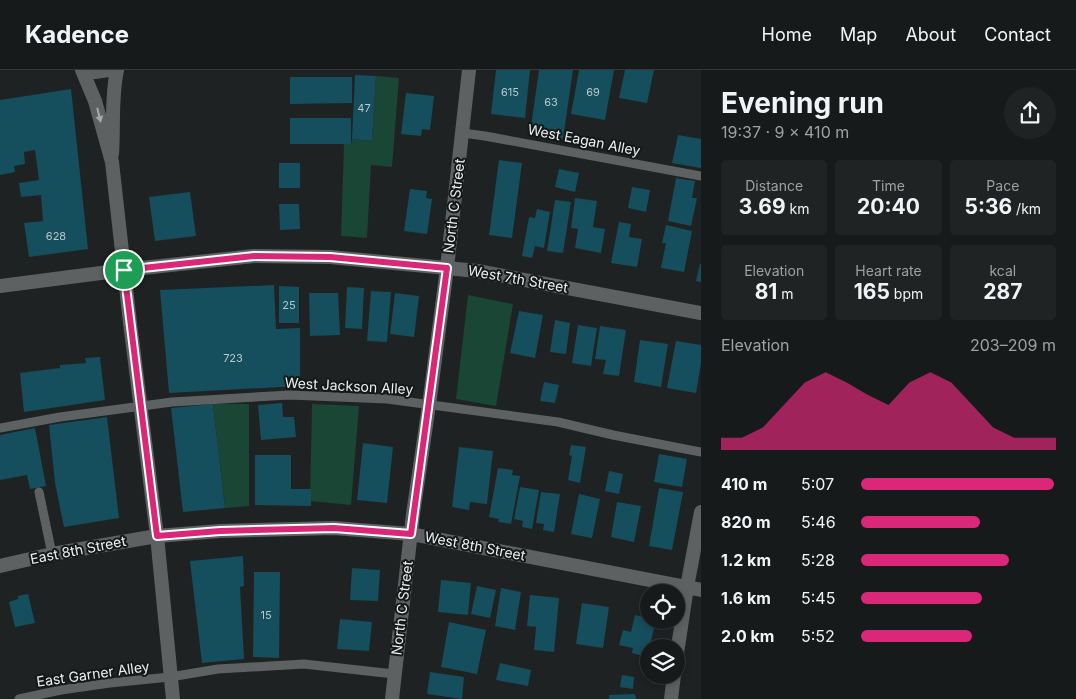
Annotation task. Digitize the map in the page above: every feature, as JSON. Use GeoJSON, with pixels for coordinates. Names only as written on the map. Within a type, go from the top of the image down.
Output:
{"type":"FeatureCollection","features":[{"type":"Feature","properties":{"kind":"street"},"geometry":{"type":"LineString","coordinates":[[82,70],[95,101],[112,162],[157,536],[173,699]]}},
{"type":"Feature","properties":{"kind":"street"},"geometry":{"type":"LineString","coordinates":[[89,70],[95,72],[108,70]]}},
{"type":"Feature","properties":{"kind":"street"},"geometry":{"type":"LineString","coordinates":[[112,162],[114,132],[113,98],[117,70]]}},
{"type":"Feature","properties":{"kind":"street","name":"North C Street"},"geometry":{"type":"LineString","coordinates":[[392,699],[411,534],[447,268],[469,70]]}},
{"type":"Feature","properties":{"kind":"street","name":"West 7th Street"},"geometry":{"type":"LineString","coordinates":[[0,286],[254,256],[330,257],[477,271],[701,313]]}},
{"type":"Feature","properties":{"kind":"street"},"geometry":{"type":"LineString","coordinates":[[679,639],[701,512]]}},
{"type":"Feature","properties":{"kind":"street","name":"West 8th Street"},"geometry":{"type":"LineString","coordinates":[[157,536],[220,531],[334,528],[411,534],[701,590]]}},
{"type":"Feature","properties":{"kind":"street","name":"East 8th Street"},"geometry":{"type":"LineString","coordinates":[[0,566],[52,554],[157,536]]}},
{"type":"Feature","properties":{"kind":"street"},"geometry":{"type":"LineString","coordinates":[[671,699],[673,684]]}},
{"type":"Feature","properties":{"kind":"lane","name":"West Eagan Alley"},"geometry":{"type":"LineString","coordinates":[[463,133],[701,176]]}},
{"type":"Feature","properties":{"kind":"lane","name":"West Jackson Alley"},"geometry":{"type":"LineString","coordinates":[[0,428],[60,417],[172,402],[289,395],[387,399],[558,422],[701,452]]}},
{"type":"Feature","properties":{"kind":"lane"},"geometry":{"type":"LineString","coordinates":[[39,492],[52,554]]}},
{"type":"Feature","properties":{"kind":"lane","name":"East Garner Alley"},"geometry":{"type":"LineString","coordinates":[[20,699],[61,690],[170,677],[218,669],[304,664],[394,674]]}},
{"type":"Feature","properties":{"kind":"green space"},"geometry":{"type":"Polygon","coordinates":[[[376,76],[399,78],[392,167],[371,165],[367,238],[341,236],[344,144],[351,144],[352,139],[372,141],[376,76]]]}},
{"type":"Feature","properties":{"kind":"green space"},"geometry":{"type":"Polygon","coordinates":[[[468,295],[513,304],[496,406],[456,399],[468,295]]]}},
{"type":"Feature","properties":{"kind":"green space"},"geometry":{"type":"Polygon","coordinates":[[[213,404],[249,404],[249,506],[225,508],[213,404]]]}},
{"type":"Feature","properties":{"kind":"green space"},"geometry":{"type":"Polygon","coordinates":[[[312,404],[359,406],[351,505],[310,501],[312,404]]]}},
{"type":"Feature","properties":{"kind":"building"},"geometry":{"type":"Polygon","coordinates":[[[496,70],[530,70],[525,118],[491,114],[496,70]]]}},
{"type":"Feature","properties":{"kind":"building"},"geometry":{"type":"Polygon","coordinates":[[[539,70],[573,70],[563,139],[530,134],[539,70]]]}},
{"type":"Feature","properties":{"kind":"building"},"geometry":{"type":"Polygon","coordinates":[[[579,70],[614,70],[605,120],[571,114],[579,70]]]}},
{"type":"Feature","properties":{"kind":"building"},"geometry":{"type":"Polygon","coordinates":[[[625,70],[654,70],[647,103],[619,98],[625,70]]]}},
{"type":"Feature","properties":{"kind":"building"},"geometry":{"type":"Polygon","coordinates":[[[355,75],[376,76],[372,141],[352,139],[355,75]]]}},
{"type":"Feature","properties":{"kind":"building"},"geometry":{"type":"Polygon","coordinates":[[[290,77],[352,77],[352,103],[290,104],[290,77]]]}},
{"type":"Feature","properties":{"kind":"building"},"geometry":{"type":"Polygon","coordinates":[[[71,89],[88,249],[29,257],[24,223],[43,221],[41,195],[21,197],[19,183],[39,180],[35,150],[24,152],[25,164],[14,166],[15,172],[0,175],[0,100],[71,89]]]}},
{"type":"Feature","properties":{"kind":"building"},"geometry":{"type":"Polygon","coordinates":[[[406,93],[434,96],[430,130],[422,129],[421,136],[401,134],[406,93]]]}},
{"type":"Feature","properties":{"kind":"building"},"geometry":{"type":"Polygon","coordinates":[[[290,118],[351,118],[351,144],[290,144],[290,118]]]}},
{"type":"Feature","properties":{"kind":"building"},"geometry":{"type":"Polygon","coordinates":[[[678,135],[701,139],[701,168],[672,163],[678,135]]]}},
{"type":"Feature","properties":{"kind":"building"},"geometry":{"type":"Polygon","coordinates":[[[499,160],[522,163],[512,238],[489,235],[499,160]]]}},
{"type":"Feature","properties":{"kind":"building"},"geometry":{"type":"Polygon","coordinates":[[[279,163],[300,163],[300,188],[279,188],[279,163]]]}},
{"type":"Feature","properties":{"kind":"building"},"geometry":{"type":"Polygon","coordinates":[[[559,169],[579,173],[575,192],[555,187],[559,169]]]}},
{"type":"Feature","properties":{"kind":"building"},"geometry":{"type":"Polygon","coordinates":[[[676,178],[695,181],[692,198],[697,198],[691,226],[668,221],[676,178]]]}},
{"type":"Feature","properties":{"kind":"building"},"geometry":{"type":"Polygon","coordinates":[[[632,187],[650,190],[646,212],[628,208],[632,187]]]}},
{"type":"Feature","properties":{"kind":"building"},"geometry":{"type":"Polygon","coordinates":[[[410,189],[427,191],[426,198],[432,199],[427,234],[404,231],[410,189]]]}},
{"type":"Feature","properties":{"kind":"building"},"geometry":{"type":"Polygon","coordinates":[[[190,192],[196,236],[155,241],[149,197],[190,192]]]}},
{"type":"Feature","properties":{"kind":"building"},"geometry":{"type":"Polygon","coordinates":[[[575,198],[597,201],[593,227],[605,229],[601,253],[575,248],[578,229],[571,228],[575,198]]]}},
{"type":"Feature","properties":{"kind":"building"},"geometry":{"type":"Polygon","coordinates":[[[555,200],[571,202],[563,253],[547,251],[555,200]]]}},
{"type":"Feature","properties":{"kind":"building"},"geometry":{"type":"Polygon","coordinates":[[[279,204],[299,204],[300,229],[280,230],[279,204]]]}},
{"type":"Feature","properties":{"kind":"building"},"geometry":{"type":"Polygon","coordinates":[[[537,209],[550,212],[544,248],[535,246],[532,258],[522,256],[529,217],[535,218],[537,209]]]}},
{"type":"Feature","properties":{"kind":"building"},"geometry":{"type":"Polygon","coordinates":[[[619,222],[631,224],[629,237],[642,239],[637,267],[611,263],[619,222]]]}},
{"type":"Feature","properties":{"kind":"building"},"geometry":{"type":"Polygon","coordinates":[[[666,225],[692,231],[684,272],[661,268],[666,243],[662,243],[666,225]]]}},
{"type":"Feature","properties":{"kind":"building"},"geometry":{"type":"Polygon","coordinates":[[[701,264],[701,282],[696,281],[701,264]]]}},
{"type":"Feature","properties":{"kind":"building"},"geometry":{"type":"Polygon","coordinates":[[[274,285],[276,329],[300,328],[300,386],[169,393],[160,290],[274,285]]]}},
{"type":"Feature","properties":{"kind":"building"},"geometry":{"type":"Polygon","coordinates":[[[279,286],[299,287],[299,323],[279,323],[279,286]]]}},
{"type":"Feature","properties":{"kind":"building"},"geometry":{"type":"Polygon","coordinates":[[[347,287],[364,288],[362,329],[345,328],[347,287]]]}},
{"type":"Feature","properties":{"kind":"building"},"geometry":{"type":"Polygon","coordinates":[[[371,291],[391,292],[387,342],[367,341],[371,291]]]}},
{"type":"Feature","properties":{"kind":"building"},"geometry":{"type":"Polygon","coordinates":[[[309,293],[338,293],[340,335],[310,336],[309,293]]]}},
{"type":"Feature","properties":{"kind":"building"},"geometry":{"type":"Polygon","coordinates":[[[395,293],[419,296],[414,337],[390,334],[395,293]]]}},
{"type":"Feature","properties":{"kind":"building"},"geometry":{"type":"Polygon","coordinates":[[[519,311],[543,315],[535,358],[510,353],[519,311]]]}},
{"type":"Feature","properties":{"kind":"building"},"geometry":{"type":"Polygon","coordinates":[[[555,320],[570,323],[566,354],[550,352],[555,320]]]}},
{"type":"Feature","properties":{"kind":"building"},"geometry":{"type":"Polygon","coordinates":[[[578,325],[597,328],[591,366],[572,363],[578,325]]]}},
{"type":"Feature","properties":{"kind":"building"},"geometry":{"type":"Polygon","coordinates":[[[600,326],[626,330],[619,376],[603,374],[606,360],[595,359],[600,326]]]}},
{"type":"Feature","properties":{"kind":"building"},"geometry":{"type":"Polygon","coordinates":[[[640,340],[668,344],[661,387],[634,382],[640,340]]]}},
{"type":"Feature","properties":{"kind":"building"},"geometry":{"type":"Polygon","coordinates":[[[676,341],[701,345],[701,363],[696,393],[667,388],[676,341]]]}},
{"type":"Feature","properties":{"kind":"building"},"geometry":{"type":"Polygon","coordinates":[[[100,357],[105,400],[24,412],[20,373],[60,368],[60,365],[86,363],[85,358],[100,357]]]}},
{"type":"Feature","properties":{"kind":"building"},"geometry":{"type":"Polygon","coordinates":[[[544,382],[559,385],[555,403],[540,401],[544,382]]]}},
{"type":"Feature","properties":{"kind":"building"},"geometry":{"type":"Polygon","coordinates":[[[282,403],[283,417],[294,417],[296,437],[261,440],[258,405],[282,403]]]}},
{"type":"Feature","properties":{"kind":"building"},"geometry":{"type":"Polygon","coordinates":[[[213,404],[225,508],[183,512],[171,408],[213,404]]]}},
{"type":"Feature","properties":{"kind":"building"},"geometry":{"type":"Polygon","coordinates":[[[107,417],[119,518],[64,527],[55,483],[49,425],[107,417]]]}},
{"type":"Feature","properties":{"kind":"building"},"geometry":{"type":"Polygon","coordinates":[[[35,428],[46,486],[30,489],[27,475],[0,480],[0,435],[35,428]]]}},
{"type":"Feature","properties":{"kind":"building"},"geometry":{"type":"Polygon","coordinates":[[[363,443],[393,447],[387,503],[357,500],[363,443]]]}},
{"type":"Feature","properties":{"kind":"building"},"geometry":{"type":"Polygon","coordinates":[[[571,445],[586,447],[580,483],[568,480],[572,456],[569,455],[571,445]]]}},
{"type":"Feature","properties":{"kind":"building"},"geometry":{"type":"Polygon","coordinates":[[[459,447],[493,451],[487,504],[470,502],[469,510],[452,507],[459,447]]]}},
{"type":"Feature","properties":{"kind":"building"},"geometry":{"type":"Polygon","coordinates":[[[659,454],[687,459],[682,487],[654,482],[659,454]]]}},
{"type":"Feature","properties":{"kind":"building"},"geometry":{"type":"Polygon","coordinates":[[[255,455],[291,455],[291,489],[311,489],[311,506],[255,505],[255,455]]]}},
{"type":"Feature","properties":{"kind":"building"},"geometry":{"type":"Polygon","coordinates":[[[498,468],[513,470],[512,475],[520,476],[511,524],[498,522],[499,519],[489,517],[498,468]]]}},
{"type":"Feature","properties":{"kind":"building"},"geometry":{"type":"Polygon","coordinates":[[[609,471],[623,474],[619,494],[605,491],[609,471]]]}},
{"type":"Feature","properties":{"kind":"building"},"geometry":{"type":"Polygon","coordinates":[[[520,487],[539,490],[532,529],[522,527],[523,521],[514,519],[520,487]]]}},
{"type":"Feature","properties":{"kind":"building"},"geometry":{"type":"Polygon","coordinates":[[[659,488],[683,492],[672,550],[649,546],[659,488]]]}},
{"type":"Feature","properties":{"kind":"building"},"geometry":{"type":"Polygon","coordinates":[[[541,492],[560,494],[554,532],[543,530],[544,524],[536,523],[541,492]]]}},
{"type":"Feature","properties":{"kind":"building"},"geometry":{"type":"Polygon","coordinates":[[[579,494],[600,499],[592,538],[571,534],[579,494]]]}},
{"type":"Feature","properties":{"kind":"building"},"geometry":{"type":"Polygon","coordinates":[[[617,502],[641,506],[634,542],[611,537],[617,502]]]}},
{"type":"Feature","properties":{"kind":"building"},"geometry":{"type":"Polygon","coordinates":[[[243,556],[244,586],[240,587],[244,659],[202,663],[190,561],[243,556]]]}},
{"type":"Feature","properties":{"kind":"building"},"geometry":{"type":"Polygon","coordinates":[[[352,568],[380,570],[378,601],[350,600],[352,568]]]}},
{"type":"Feature","properties":{"kind":"building"},"geometry":{"type":"Polygon","coordinates":[[[254,572],[280,572],[279,658],[253,657],[254,572]]]}},
{"type":"Feature","properties":{"kind":"building"},"geometry":{"type":"Polygon","coordinates":[[[441,580],[471,583],[468,615],[438,612],[441,580]]]}},
{"type":"Feature","properties":{"kind":"building"},"geometry":{"type":"Polygon","coordinates":[[[477,586],[496,590],[490,618],[471,614],[477,586]]]}},
{"type":"Feature","properties":{"kind":"building"},"geometry":{"type":"Polygon","coordinates":[[[501,588],[521,592],[515,630],[495,626],[501,588]]]}},
{"type":"Feature","properties":{"kind":"building"},"geometry":{"type":"Polygon","coordinates":[[[28,594],[35,623],[15,627],[9,602],[18,599],[18,596],[28,594]]]}},
{"type":"Feature","properties":{"kind":"building"},"geometry":{"type":"Polygon","coordinates":[[[530,595],[559,598],[554,652],[534,650],[536,627],[527,626],[530,595]]]}},
{"type":"Feature","properties":{"kind":"building"},"geometry":{"type":"Polygon","coordinates":[[[582,603],[609,607],[603,648],[576,644],[582,603]]]}},
{"type":"Feature","properties":{"kind":"building"},"geometry":{"type":"Polygon","coordinates":[[[635,615],[640,616],[640,629],[654,629],[651,639],[640,639],[640,655],[632,653],[633,648],[619,645],[623,630],[631,632],[635,615]]]}},
{"type":"Feature","properties":{"kind":"building"},"geometry":{"type":"Polygon","coordinates":[[[340,619],[372,622],[369,651],[337,649],[340,619]]]}},
{"type":"Feature","properties":{"kind":"building"},"geometry":{"type":"Polygon","coordinates":[[[449,622],[486,630],[477,674],[441,667],[449,622]]]}},
{"type":"Feature","properties":{"kind":"building"},"geometry":{"type":"Polygon","coordinates":[[[500,663],[531,670],[528,686],[496,680],[500,663]]]}},
{"type":"Feature","properties":{"kind":"building"},"geometry":{"type":"Polygon","coordinates":[[[430,672],[464,677],[462,699],[427,694],[430,672]]]}},
{"type":"Feature","properties":{"kind":"building"},"geometry":{"type":"Polygon","coordinates":[[[622,675],[634,677],[633,689],[620,687],[622,675]]]}},
{"type":"Feature","properties":{"kind":"building"},"geometry":{"type":"Polygon","coordinates":[[[635,694],[636,699],[609,699],[609,695],[635,694]]]}},
{"type":"Feature","properties":{"kind":"route"},"geometry":{"type":"LineString","coordinates":[[254,256],[330,257],[447,268],[411,534],[334,528],[220,531],[157,536],[124,270],[254,256]]}}]}
